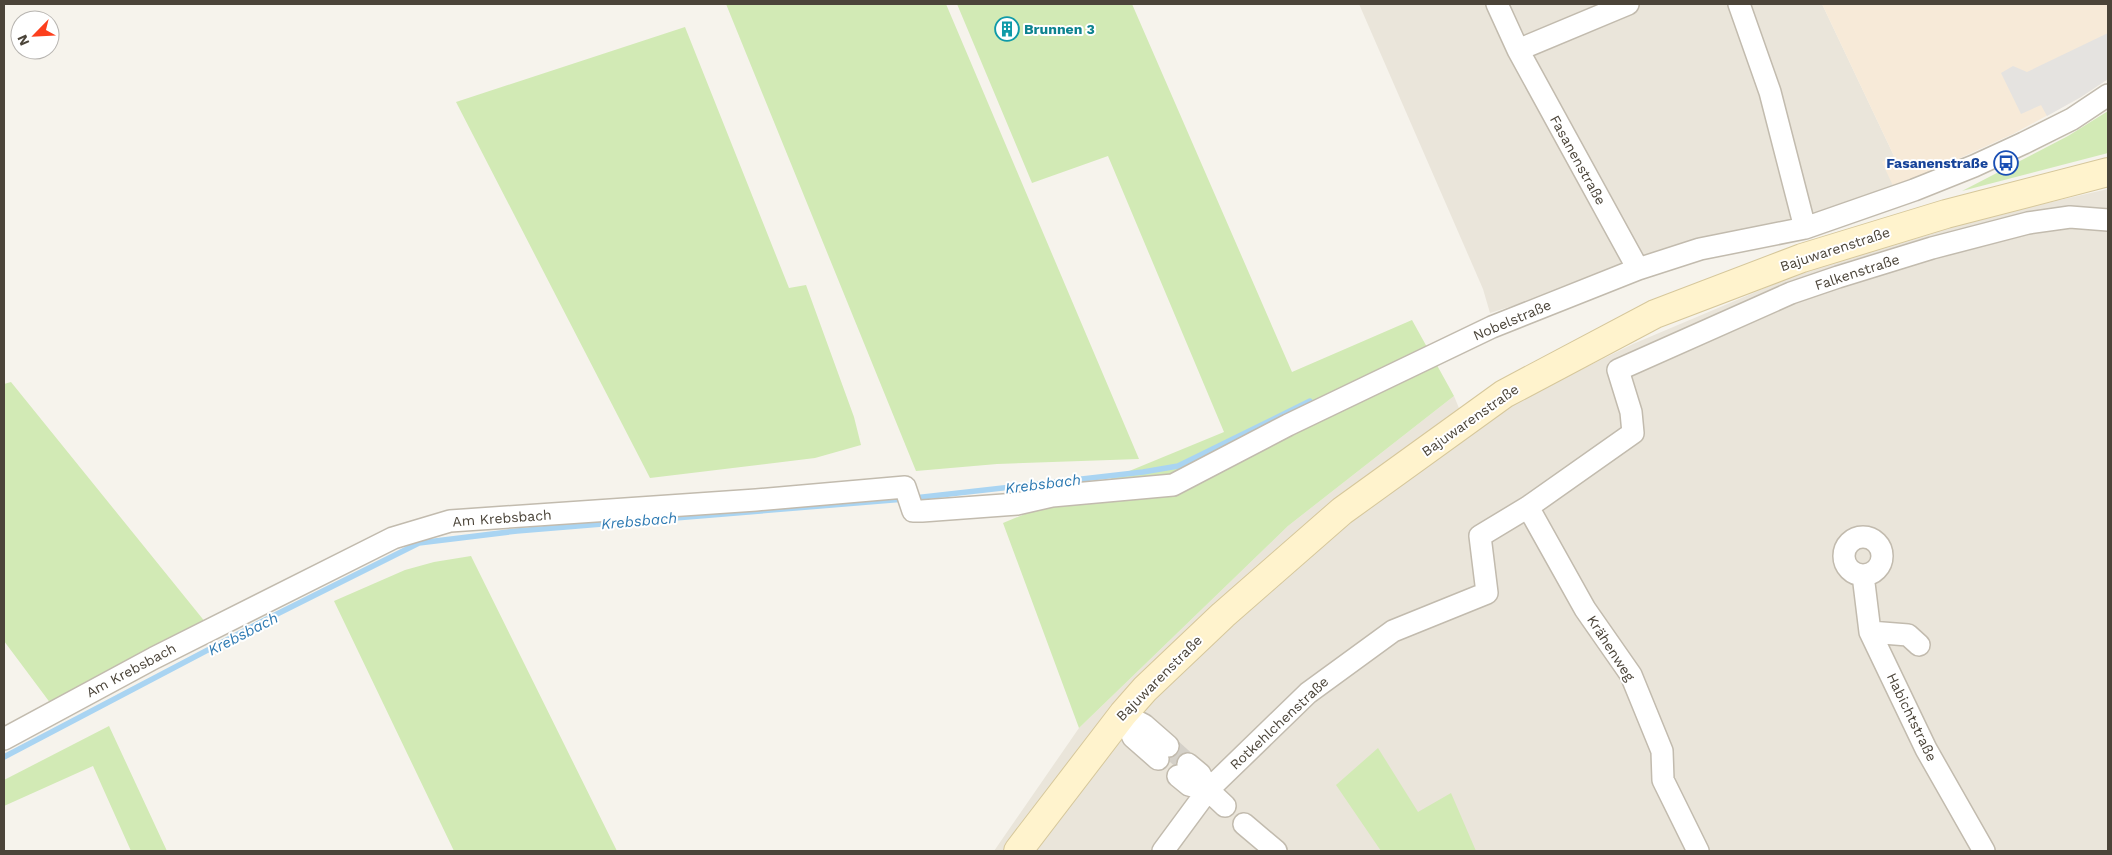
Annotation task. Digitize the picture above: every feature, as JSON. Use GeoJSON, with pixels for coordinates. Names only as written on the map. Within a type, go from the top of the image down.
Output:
{"type":"FeatureCollection","features":[{"type":"Feature","properties":{"kind":"main road","name":"Bajuwarenstraße"},"geometry":{"type":"LineString","coordinates":[[1018,851],[1122,714],[1145,689],[1223,615],[1342,512],[1504,394],[1655,314],[1802,258],[1946,214],[2108,172]]}},
{"type":"Feature","properties":{"kind":"street","name":"Fasanenstraße"},"geometry":{"type":"LineString","coordinates":[[1497,4],[1518,50],[1638,270]]}},
{"type":"Feature","properties":{"kind":"street"},"geometry":{"type":"LineString","coordinates":[[1518,50],[1628,4]]}},
{"type":"Feature","properties":{"kind":"street"},"geometry":{"type":"LineString","coordinates":[[1739,4],[1770,92],[1805,228]]}},
{"type":"Feature","properties":{"kind":"street","name":"Nobelstraße"},"geometry":{"type":"LineString","coordinates":[[913,511],[1017,504],[1052,496],[1174,485],[1288,426],[1492,327],[1638,270],[1700,250],[1805,228],[1914,190],[1974,166],[2072,119],[2108,95]]}},
{"type":"Feature","properties":{"kind":"street","name":"Falkenstraße"},"geometry":{"type":"LineString","coordinates":[[1528,507],[1633,433],[1630,412],[1618,370],[1791,293],[1838,276],[1932,248],[2028,223],[2070,217],[2108,220]]}},
{"type":"Feature","properties":{"kind":"street","name":"Am Krebsbach"},"geometry":{"type":"LineString","coordinates":[[4,738],[154,658],[393,538],[450,520],[746,501],[905,487],[913,511]]}},
{"type":"Feature","properties":{"kind":"street","name":"Rotkehlchenstraße"},"geometry":{"type":"LineString","coordinates":[[1162,851],[1208,790],[1308,693],[1393,631],[1487,593],[1480,536],[1528,507]]}},
{"type":"Feature","properties":{"kind":"street","name":"Krähenweg"},"geometry":{"type":"LineString","coordinates":[[1528,507],[1585,609],[1631,675],[1662,752],[1663,780],[1698,851]]}},
{"type":"Feature","properties":{"kind":"street","name":"Habichtstraße"},"geometry":{"type":"LineString","coordinates":[[1863,576],[1870,632],[1926,748],[1984,851]]}},
{"type":"Feature","properties":{"kind":"street"},"geometry":{"type":"LineString","coordinates":[[1870,632],[1908,635],[1919,645]]}},
{"type":"Feature","properties":{"kind":"street"},"geometry":{"type":"LineString","coordinates":[[1122,714],[1133,737],[1163,752]]}},
{"type":"Feature","properties":{"kind":"street"},"geometry":{"type":"LineString","coordinates":[[1183,770],[1189,785],[1208,790],[1225,806]]}},
{"type":"Feature","properties":{"kind":"street"},"geometry":{"type":"LineString","coordinates":[[1244,824],[1276,851]]}},
{"type":"Feature","properties":{"kind":"shaded area"},"geometry":{"type":"Polygon","coordinates":[[[1359,4],[1822,4],[1894,156],[1894,188],[1490,313],[1483,289],[1359,4]]]}},
{"type":"Feature","properties":{"kind":"shaded area"},"geometry":{"type":"Polygon","coordinates":[[[1822,4],[2108,4],[2108,79],[2081,97],[2013,134],[1894,188],[1882,162],[1894,156],[1822,4]]]}},
{"type":"Feature","properties":{"kind":"shaded area"},"geometry":{"type":"Polygon","coordinates":[[[2108,33],[2108,79],[2047,116],[2041,105],[2021,114],[2001,73],[2013,66],[2027,72],[2108,33]]]}},
{"type":"Feature","properties":{"kind":"shaded area"},"geometry":{"type":"Polygon","coordinates":[[[2108,189],[2108,851],[994,851],[1079,728],[1288,526],[1454,396],[1470,435],[1506,407],[1633,344],[1808,270],[1978,219],[2108,189]]]}},
{"type":"Feature","properties":{"kind":"green space"},"geometry":{"type":"Polygon","coordinates":[[[726,4],[946,4],[1139,459],[997,464],[916,471],[726,4]]]}},
{"type":"Feature","properties":{"kind":"green space"},"geometry":{"type":"Polygon","coordinates":[[[957,4],[1132,4],[1292,372],[1412,320],[1454,396],[1288,526],[1079,728],[1003,523],[1224,432],[1108,156],[1032,183],[957,4]]]}},
{"type":"Feature","properties":{"kind":"green space"},"geometry":{"type":"Polygon","coordinates":[[[685,27],[789,288],[806,285],[854,417],[861,445],[815,458],[650,478],[456,102],[685,27]]]}},
{"type":"Feature","properties":{"kind":"green space"},"geometry":{"type":"Polygon","coordinates":[[[2108,111],[2108,153],[1962,191],[2068,136],[2108,111]]]}},
{"type":"Feature","properties":{"kind":"green space"},"geometry":{"type":"Polygon","coordinates":[[[11,382],[206,623],[51,704],[4,641],[4,384],[11,382]]]}},
{"type":"Feature","properties":{"kind":"green space"},"geometry":{"type":"Polygon","coordinates":[[[471,556],[617,851],[454,851],[334,601],[405,570],[434,562],[471,556]]]}},
{"type":"Feature","properties":{"kind":"green space"},"geometry":{"type":"Polygon","coordinates":[[[109,726],[167,851],[131,851],[93,766],[4,806],[4,780],[109,726]]]}},
{"type":"Feature","properties":{"kind":"green space"},"geometry":{"type":"Polygon","coordinates":[[[1378,748],[1418,812],[1451,793],[1476,851],[1381,851],[1336,785],[1378,748]]]}},
{"type":"Feature","properties":{"kind":"waterway","name":"Krebsbach"},"geometry":{"type":"LineString","coordinates":[[914,498],[1143,472],[1178,466],[1310,401]]}},
{"type":"Feature","properties":{"kind":"waterway","name":"Krebsbach"},"geometry":{"type":"LineString","coordinates":[[4,757],[259,623],[419,543],[517,531],[905,499]]}},
{"type":"Feature","properties":{"kind":"tunnel"},"geometry":{"type":"LineString","coordinates":[[1168,746],[1188,764]]}},
{"type":"Feature","properties":{"kind":"place","name":"Brunnen 3"},"geometry":{"type":"Point","coordinates":[1007,29]}},
{"type":"Feature","properties":{"kind":"place","name":"Fasanenstraße"},"geometry":{"type":"Point","coordinates":[2006,163]}}]}
